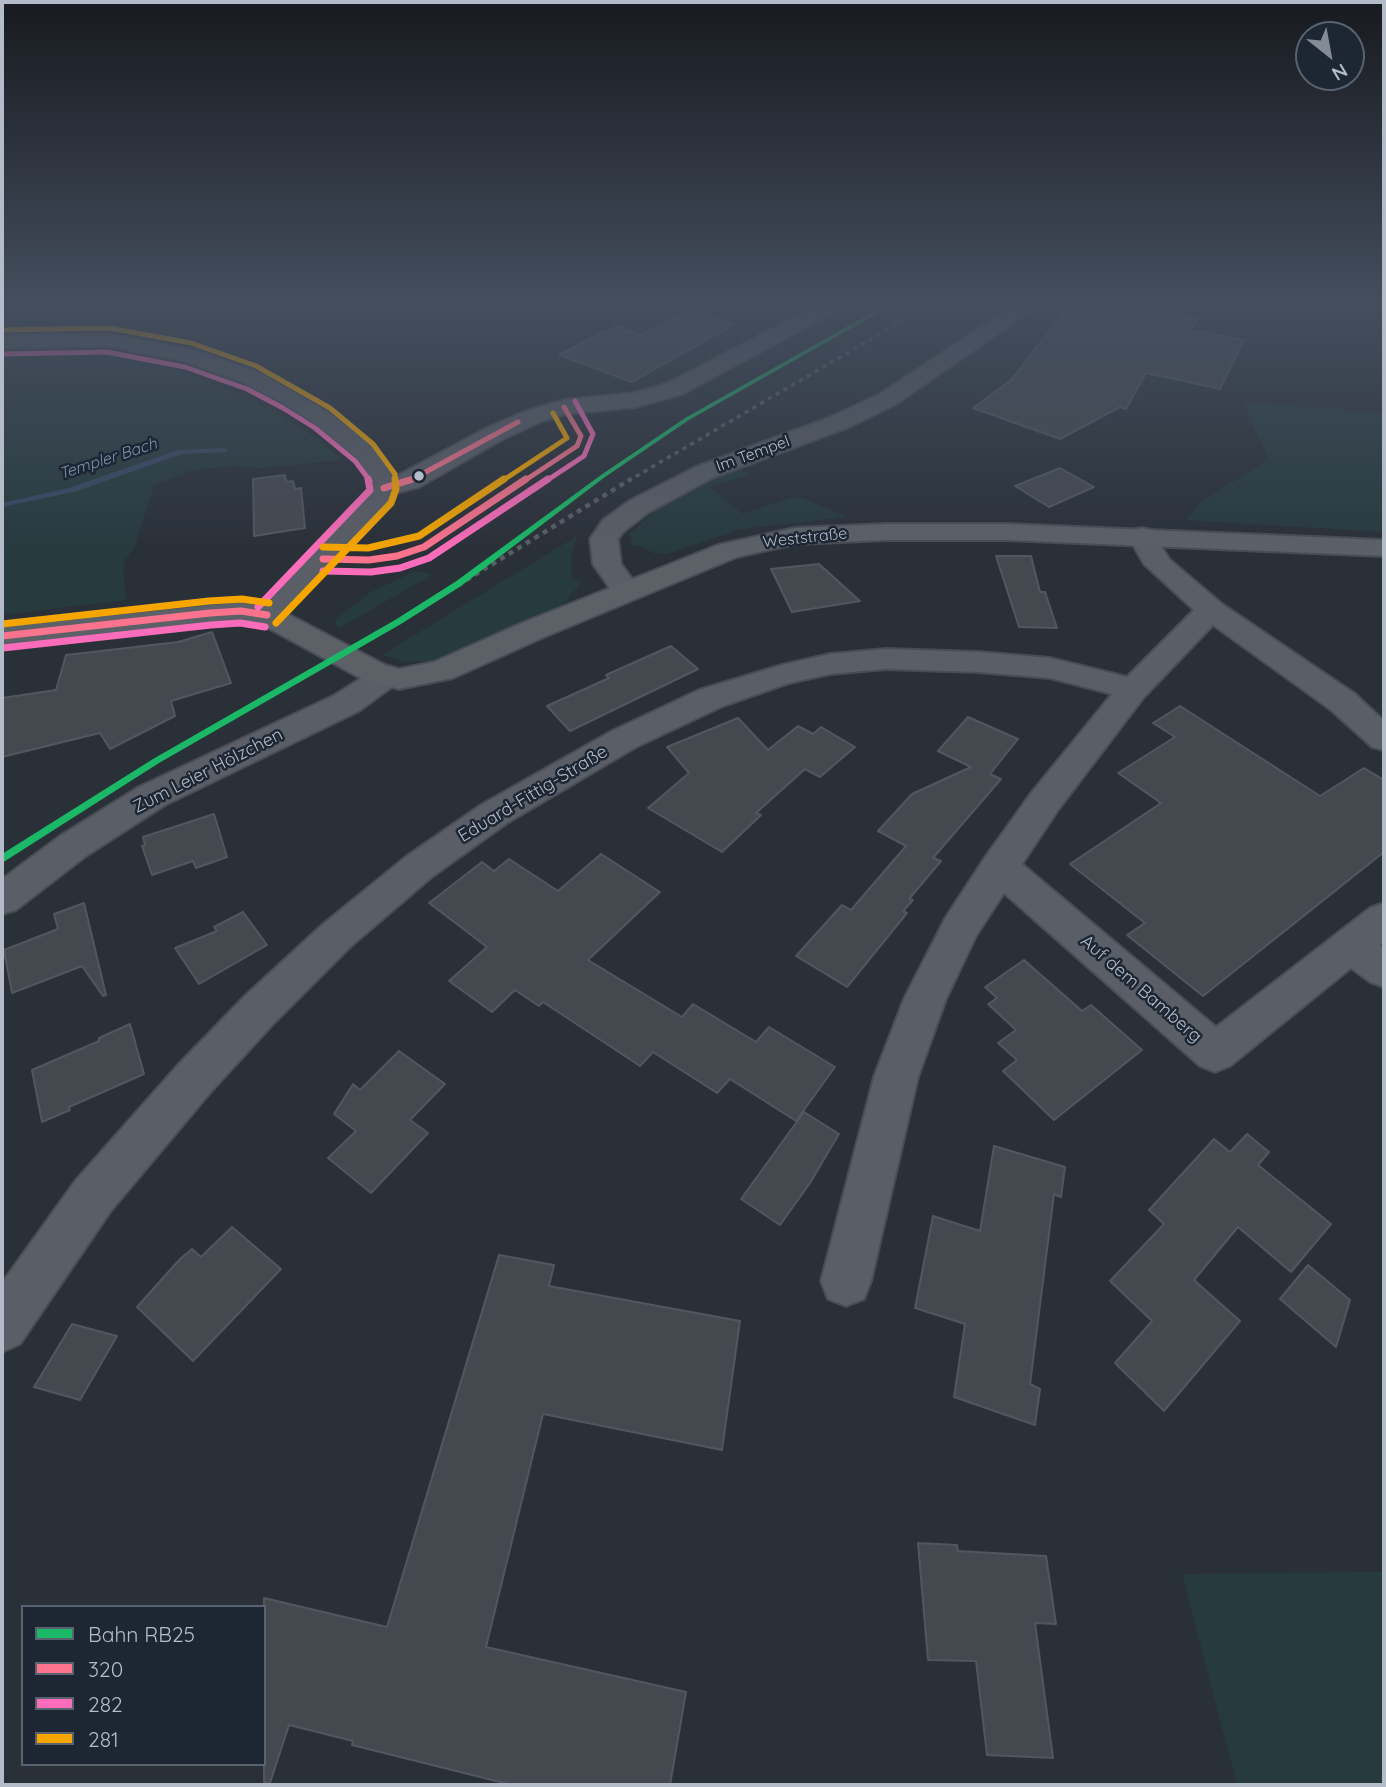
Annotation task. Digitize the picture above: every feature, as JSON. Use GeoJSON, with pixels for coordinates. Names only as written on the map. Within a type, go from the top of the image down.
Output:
{"type":"FeatureCollection","features":[{"type":"Feature","properties":{"kind":"main road","name":"Weststraße"},"geometry":{"type":"LineString","coordinates":[[386,677],[408,678],[442,671],[626,591],[728,551],[795,536],[886,532],[1142,536],[1384,548]]}},
{"type":"Feature","properties":{"kind":"main road"},"geometry":{"type":"LineString","coordinates":[[2,636],[241,611],[267,615],[386,677]]}},
{"type":"Feature","properties":{"kind":"street"},"geometry":{"type":"LineString","coordinates":[[267,615],[377,503],[384,488],[383,478],[377,467],[322,418],[289,397],[268,387]]}},
{"type":"Feature","properties":{"kind":"street"},"geometry":{"type":"LineString","coordinates":[[384,488],[410,481],[494,434],[534,416],[564,407],[635,400],[677,387]]}},
{"type":"Feature","properties":{"kind":"street","name":"Im Tempel"},"geometry":{"type":"LineString","coordinates":[[626,591],[607,564],[604,539],[613,526],[640,506],[705,472],[840,422],[888,399],[905,387]]}},
{"type":"Feature","properties":{"kind":"street"},"geometry":{"type":"LineString","coordinates":[[1142,536],[1158,564],[1211,610],[1343,702],[1384,739]]}},
{"type":"Feature","properties":{"kind":"street"},"geometry":{"type":"LineString","coordinates":[[846,1280],[896,1077],[920,1012],[960,928],[1045,801],[1133,690],[1211,610]]}},
{"type":"Feature","properties":{"kind":"street","name":"Eduard-Fittig-Straße"},"geometry":{"type":"LineString","coordinates":[[2,1326],[93,1196],[193,1080],[260,1009],[336,936],[420,866],[494,814],[560,774],[624,739],[711,698],[782,675],[830,664],[886,659],[1051,668],[1133,690]]}},
{"type":"Feature","properties":{"kind":"street","name":"Zum Leier Hölzchen"},"geometry":{"type":"LineString","coordinates":[[2,899],[73,846],[152,796],[347,703],[386,677]]}},
{"type":"Feature","properties":{"kind":"street","name":"Auf dem Bamberg"},"geometry":{"type":"LineString","coordinates":[[999,866],[1215,1053],[1384,919]]}},
{"type":"Feature","properties":{"kind":"street"},"geometry":{"type":"LineString","coordinates":[[1351,945],[1384,970]]}},
{"type":"Feature","properties":{"kind":"green space"},"geometry":{"type":"Polygon","coordinates":[[[2,387],[221,387],[272,410],[316,438],[343,460],[260,468],[234,466],[192,470],[154,485],[135,546],[123,564],[126,600],[2,615],[2,387]]]}},
{"type":"Feature","properties":{"kind":"green space"},"geometry":{"type":"Polygon","coordinates":[[[1244,402],[1384,413],[1384,532],[1186,520],[1202,501],[1268,460],[1244,402]]]}},
{"type":"Feature","properties":{"kind":"green space"},"geometry":{"type":"Polygon","coordinates":[[[737,468],[750,474],[710,487],[742,514],[797,496],[847,517],[741,529],[666,554],[653,553],[638,545],[632,547],[630,534],[659,507],[710,479],[737,468]]]}},
{"type":"Feature","properties":{"kind":"green space"},"geometry":{"type":"Polygon","coordinates":[[[577,536],[571,556],[571,579],[582,581],[558,608],[452,654],[429,661],[407,662],[382,655],[577,536]]]}},
{"type":"Feature","properties":{"kind":"green space"},"geometry":{"type":"Polygon","coordinates":[[[415,571],[433,574],[340,628],[336,625],[335,620],[369,593],[415,571]]]}},
{"type":"Feature","properties":{"kind":"green space"},"geometry":{"type":"Polygon","coordinates":[[[1384,1572],[1384,1785],[1237,1785],[1182,1574],[1384,1572]]]}},
{"type":"Feature","properties":{"kind":"building"},"geometry":{"type":"Polygon","coordinates":[[[1001,387],[1138,387],[1126,409],[1120,407],[1060,439],[973,408],[1001,387]]]}},
{"type":"Feature","properties":{"kind":"building"},"geometry":{"type":"Polygon","coordinates":[[[1060,468],[1094,487],[1049,507],[1015,486],[1060,468]]]}},
{"type":"Feature","properties":{"kind":"building"},"geometry":{"type":"Polygon","coordinates":[[[285,475],[286,482],[293,481],[295,489],[301,488],[305,528],[254,536],[253,479],[285,475]]]}},
{"type":"Feature","properties":{"kind":"building"},"geometry":{"type":"Polygon","coordinates":[[[996,556],[1031,556],[1040,592],[1045,592],[1057,628],[1019,627],[996,556]]]}},
{"type":"Feature","properties":{"kind":"building"},"geometry":{"type":"Polygon","coordinates":[[[819,564],[860,601],[792,612],[771,569],[819,564]]]}},
{"type":"Feature","properties":{"kind":"building"},"geometry":{"type":"Polygon","coordinates":[[[212,632],[231,683],[171,701],[175,716],[110,749],[100,733],[2,757],[2,698],[56,690],[66,655],[178,642],[212,632]]]}},
{"type":"Feature","properties":{"kind":"building"},"geometry":{"type":"Polygon","coordinates":[[[671,646],[698,669],[570,731],[547,706],[609,678],[606,675],[671,646]]]}},
{"type":"Feature","properties":{"kind":"building"},"geometry":{"type":"Polygon","coordinates":[[[1180,706],[1320,796],[1364,768],[1384,780],[1384,852],[1203,996],[1127,935],[1145,923],[1070,864],[1161,803],[1118,773],[1175,737],[1153,723],[1180,706]]]}},
{"type":"Feature","properties":{"kind":"building"},"geometry":{"type":"Polygon","coordinates":[[[968,717],[1018,739],[990,774],[1001,779],[933,858],[941,861],[909,899],[913,900],[903,911],[907,913],[847,987],[796,956],[842,905],[851,910],[906,846],[878,831],[912,794],[971,767],[938,751],[968,717]]]}},
{"type":"Feature","properties":{"kind":"building"},"geometry":{"type":"Polygon","coordinates":[[[738,718],[768,750],[798,726],[813,734],[821,727],[855,747],[820,777],[805,769],[756,813],[761,815],[722,852],[648,808],[689,773],[667,747],[738,718]]]}},
{"type":"Feature","properties":{"kind":"building"},"geometry":{"type":"Polygon","coordinates":[[[214,814],[227,857],[196,868],[193,861],[152,875],[142,846],[145,845],[143,837],[214,814]]]}},
{"type":"Feature","properties":{"kind":"building"},"geometry":{"type":"Polygon","coordinates":[[[601,854],[660,892],[588,960],[682,1017],[693,1004],[756,1042],[769,1027],[835,1067],[796,1121],[730,1079],[717,1093],[653,1052],[640,1066],[543,1002],[539,1006],[515,990],[492,1012],[449,981],[487,947],[429,903],[482,862],[494,871],[509,859],[558,891],[601,854]]]}},
{"type":"Feature","properties":{"kind":"building"},"geometry":{"type":"Polygon","coordinates":[[[84,903],[106,995],[103,996],[82,966],[12,993],[4,950],[58,929],[54,914],[84,903]]]}},
{"type":"Feature","properties":{"kind":"building"},"geometry":{"type":"Polygon","coordinates":[[[243,912],[267,945],[199,984],[175,948],[217,931],[214,927],[243,912]]]}},
{"type":"Feature","properties":{"kind":"building"},"geometry":{"type":"Polygon","coordinates":[[[1024,960],[1082,1011],[1091,1005],[1142,1050],[1054,1120],[1003,1071],[1017,1060],[998,1043],[1016,1030],[988,1004],[997,998],[985,987],[1024,960]]]}},
{"type":"Feature","properties":{"kind":"building"},"geometry":{"type":"Polygon","coordinates":[[[130,1024],[144,1074],[42,1122],[32,1070],[99,1041],[99,1038],[130,1024]]]}},
{"type":"Feature","properties":{"kind":"building"},"geometry":{"type":"Polygon","coordinates":[[[399,1051],[445,1084],[410,1120],[428,1133],[371,1193],[328,1158],[356,1131],[334,1114],[353,1084],[360,1090],[399,1051]]]}},
{"type":"Feature","properties":{"kind":"building"},"geometry":{"type":"Polygon","coordinates":[[[804,1112],[839,1134],[810,1183],[780,1225],[741,1199],[804,1112]]]}},
{"type":"Feature","properties":{"kind":"building"},"geometry":{"type":"Polygon","coordinates":[[[1247,1134],[1269,1152],[1258,1165],[1331,1224],[1291,1272],[1238,1227],[1194,1280],[1240,1321],[1164,1411],[1115,1363],[1152,1321],[1110,1281],[1164,1224],[1149,1210],[1214,1139],[1230,1152],[1247,1134]]]}},
{"type":"Feature","properties":{"kind":"building"},"geometry":{"type":"Polygon","coordinates":[[[994,1146],[1065,1167],[1061,1197],[1054,1194],[1030,1384],[1040,1389],[1035,1425],[954,1397],[965,1324],[915,1308],[933,1216],[980,1231],[994,1146]]]}},
{"type":"Feature","properties":{"kind":"building"},"geometry":{"type":"Polygon","coordinates":[[[232,1227],[281,1269],[193,1361],[137,1307],[180,1259],[192,1249],[201,1257],[232,1227]]]}},
{"type":"Feature","properties":{"kind":"building"},"geometry":{"type":"Polygon","coordinates":[[[499,1255],[554,1265],[549,1286],[740,1321],[722,1450],[543,1414],[486,1647],[686,1692],[670,1785],[512,1785],[352,1745],[353,1741],[289,1725],[270,1783],[264,1782],[264,1598],[387,1627],[499,1255]]]}},
{"type":"Feature","properties":{"kind":"building"},"geometry":{"type":"Polygon","coordinates":[[[1308,1265],[1350,1300],[1336,1347],[1280,1299],[1308,1265]]]}},
{"type":"Feature","properties":{"kind":"building"},"geometry":{"type":"Polygon","coordinates":[[[72,1324],[117,1336],[80,1400],[34,1387],[72,1324]]]}},
{"type":"Feature","properties":{"kind":"building"},"geometry":{"type":"Polygon","coordinates":[[[918,1543],[957,1545],[958,1551],[1046,1556],[1056,1624],[1035,1623],[1053,1758],[987,1755],[976,1661],[928,1660],[918,1543]]]}},
{"type":"Feature","properties":{"kind":"waterway","name":"Templer Bach"},"geometry":{"type":"LineString","coordinates":[[2,505],[71,490],[181,452],[224,450]]}},
{"type":"Feature","properties":{"kind":"railway"},"geometry":{"type":"LineString","coordinates":[[628,481],[788,387]]}},
{"type":"Feature","properties":{"kind":"railway"},"geometry":{"type":"LineString","coordinates":[[398,622],[631,479]]}},
{"type":"Feature","properties":{"kind":"rail line","name":"RB25"},"geometry":{"type":"LineString","coordinates":[[2,859],[156,761],[398,622],[458,584],[603,476],[687,419],[743,387]]}},
{"type":"Feature","properties":{"kind":"transit line","name":"282"},"geometry":{"type":"LineString","coordinates":[[242,387],[315,428],[355,461],[371,483],[370,490],[258,607]]}},
{"type":"Feature","properties":{"kind":"transit line","name":"281"},"geometry":{"type":"LineString","coordinates":[[276,623],[391,503],[396,489],[395,474],[373,444],[330,408],[297,387]]}},
{"type":"Feature","properties":{"kind":"transit line","name":"282"},"geometry":{"type":"LineString","coordinates":[[323,571],[371,572],[400,568],[429,558],[584,456],[593,434],[575,401]]}},
{"type":"Feature","properties":{"kind":"transit line","name":"320"},"geometry":{"type":"LineString","coordinates":[[323,559],[369,560],[397,556],[424,547],[577,446],[581,436],[564,407]]}},
{"type":"Feature","properties":{"kind":"transit line","name":"281"},"geometry":{"type":"LineString","coordinates":[[323,547],[368,548],[419,536],[567,438],[553,413]]}},
{"type":"Feature","properties":{"kind":"transit line","name":"320"},"geometry":{"type":"LineString","coordinates":[[384,488],[410,481],[518,422]]}},
{"type":"Feature","properties":{"kind":"transit line","name":"281"},"geometry":{"type":"LineString","coordinates":[[2,624],[209,601],[242,599],[269,603]]}},
{"type":"Feature","properties":{"kind":"transit line","name":"320"},"geometry":{"type":"LineString","coordinates":[[2,636],[210,613],[241,611],[267,615]]}},
{"type":"Feature","properties":{"kind":"transit line","name":"282"},"geometry":{"type":"LineString","coordinates":[[3,648],[211,625],[240,623],[265,627]]}}]}
